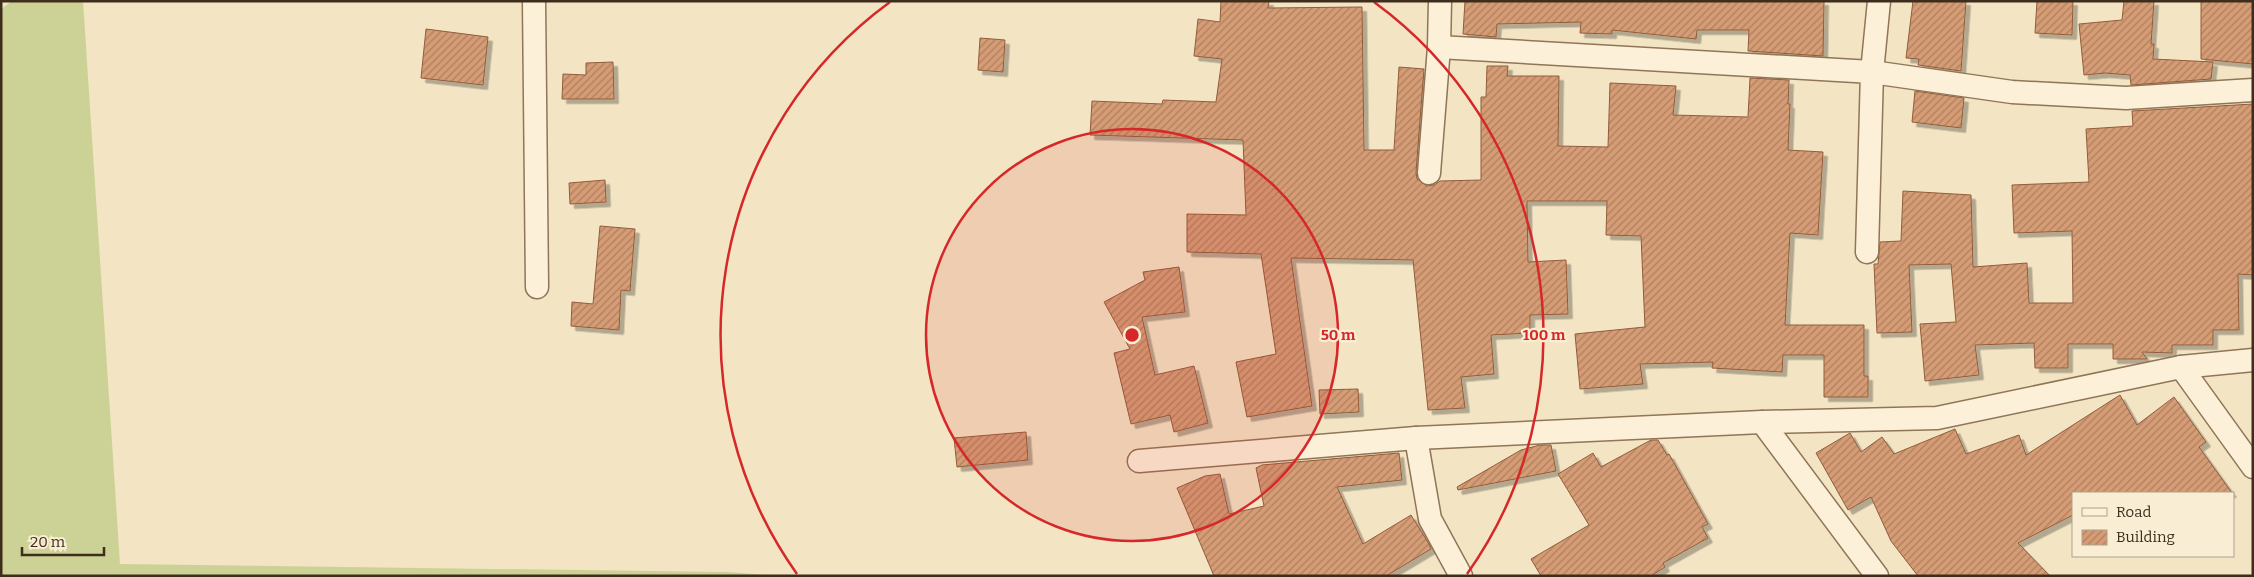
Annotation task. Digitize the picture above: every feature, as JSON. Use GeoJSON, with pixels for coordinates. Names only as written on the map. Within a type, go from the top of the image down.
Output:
{"type":"FeatureCollection","features":[{"type":"Feature","properties":{"kind":"street"},"geometry":{"type":"LineString","coordinates":[[534,1],[537,287]]}},
{"type":"Feature","properties":{"kind":"street"},"geometry":{"type":"LineString","coordinates":[[1429,173],[1439,47],[1440,1]]}},
{"type":"Feature","properties":{"kind":"street"},"geometry":{"type":"LineString","coordinates":[[1867,252],[1872,72],[1879,1]]}},
{"type":"Feature","properties":{"kind":"street"},"geometry":{"type":"LineString","coordinates":[[1439,47],[1872,72],[2012,92],[2117,97],[2253,90]]}},
{"type":"Feature","properties":{"kind":"street"},"geometry":{"type":"LineString","coordinates":[[1139,461],[1416,438],[1762,422],[1937,418],[2181,367],[2253,360]]}},
{"type":"Feature","properties":{"kind":"street"},"geometry":{"type":"LineString","coordinates":[[2181,367],[2253,467]]}},
{"type":"Feature","properties":{"kind":"street"},"geometry":{"type":"LineString","coordinates":[[1762,422],[1877,576]]}},
{"type":"Feature","properties":{"kind":"street"},"geometry":{"type":"LineString","coordinates":[[1416,438],[1430,519],[1461,576]]}},
{"type":"Feature","properties":{"kind":"green space"},"geometry":{"type":"Polygon","coordinates":[[[12,1],[83,1],[120,564],[727,572],[783,576],[1,576],[1,9],[12,1]]]}},
{"type":"Feature","properties":{"kind":"building"},"geometry":{"type":"Polygon","coordinates":[[[1221,1],[1269,1],[1268,8],[1362,7],[1364,150],[1394,150],[1399,67],[1424,69],[1416,172],[1417,179],[1427,186],[1434,185],[1440,181],[1481,180],[1481,97],[1486,97],[1487,66],[1508,66],[1507,76],[1559,76],[1558,146],[1608,147],[1610,83],[1676,86],[1673,115],[1748,117],[1750,78],[1789,80],[1788,150],[1823,152],[1818,235],[1790,233],[1785,325],[1864,325],[1864,376],[1868,376],[1868,397],[1824,397],[1824,355],[1783,355],[1782,372],[1712,368],[1713,362],[1640,364],[1643,384],[1580,389],[1575,334],[1645,327],[1641,236],[1606,235],[1607,201],[1527,201],[1528,262],[1566,260],[1568,314],[1530,315],[1530,333],[1491,335],[1494,374],[1461,377],[1465,408],[1428,410],[1413,260],[1291,258],[1312,406],[1247,417],[1236,362],[1276,354],[1261,254],[1187,252],[1187,214],[1246,215],[1243,140],[1090,135],[1092,101],[1162,104],[1163,100],[1216,102],[1222,59],[1194,56],[1198,19],[1220,22],[1221,1]]]}},
{"type":"Feature","properties":{"kind":"building"},"geometry":{"type":"Polygon","coordinates":[[[1465,1],[1824,1],[1823,56],[1748,51],[1749,30],[1697,30],[1696,39],[1612,30],[1612,34],[1580,33],[1581,22],[1497,24],[1496,37],[1463,34],[1465,1]]]}},
{"type":"Feature","properties":{"kind":"building"},"geometry":{"type":"Polygon","coordinates":[[[1913,1],[1966,1],[1961,71],[1918,65],[1919,59],[1906,58],[1913,1]]]}},
{"type":"Feature","properties":{"kind":"building"},"geometry":{"type":"Polygon","coordinates":[[[2037,1],[2073,1],[2072,35],[2035,33],[2037,1]]]}},
{"type":"Feature","properties":{"kind":"building"},"geometry":{"type":"Polygon","coordinates":[[[2124,1],[2154,1],[2151,44],[2154,44],[2153,59],[2213,62],[2211,79],[2131,85],[2130,75],[2105,73],[2084,75],[2079,24],[2122,20],[2124,1]]]}},
{"type":"Feature","properties":{"kind":"building"},"geometry":{"type":"Polygon","coordinates":[[[2201,1],[2253,1],[2253,64],[2201,59],[2201,1]]]}},
{"type":"Feature","properties":{"kind":"building"},"geometry":{"type":"Polygon","coordinates":[[[426,29],[488,37],[483,85],[421,78],[426,29]]]}},
{"type":"Feature","properties":{"kind":"building"},"geometry":{"type":"Polygon","coordinates":[[[980,38],[1005,40],[1003,72],[978,70],[980,38]]]}},
{"type":"Feature","properties":{"kind":"building"},"geometry":{"type":"Polygon","coordinates":[[[613,62],[614,99],[562,99],[563,74],[586,75],[586,63],[613,62]]]}},
{"type":"Feature","properties":{"kind":"building"},"geometry":{"type":"Polygon","coordinates":[[[1915,91],[1964,98],[1961,128],[1912,122],[1915,91]]]}},
{"type":"Feature","properties":{"kind":"building"},"geometry":{"type":"Polygon","coordinates":[[[2253,104],[2253,275],[2238,274],[2239,330],[2213,330],[2213,345],[2172,345],[2172,353],[2142,352],[2147,359],[2113,359],[2113,344],[2068,344],[2068,368],[2035,368],[2034,343],[1975,345],[1979,375],[1925,381],[1920,324],[1956,322],[1951,264],[1909,265],[1912,332],[1877,333],[1874,264],[1878,264],[1880,242],[1901,241],[1903,191],[1971,195],[1973,267],[2027,263],[2029,303],[2073,303],[2072,231],[2014,233],[2012,185],[2089,182],[2086,129],[2133,126],[2132,111],[2253,104]]]}},
{"type":"Feature","properties":{"kind":"building"},"geometry":{"type":"Polygon","coordinates":[[[605,180],[606,202],[570,204],[569,183],[605,180]]]}},
{"type":"Feature","properties":{"kind":"building"},"geometry":{"type":"Polygon","coordinates":[[[600,226],[635,229],[630,291],[621,290],[619,330],[571,326],[572,302],[593,304],[600,226]]]}},
{"type":"Feature","properties":{"kind":"building"},"geometry":{"type":"Polygon","coordinates":[[[1179,267],[1185,312],[1142,317],[1155,375],[1194,366],[1208,423],[1174,432],[1170,415],[1131,424],[1114,353],[1130,349],[1104,302],[1145,280],[1143,272],[1179,267]]]}},
{"type":"Feature","properties":{"kind":"building"},"geometry":{"type":"Polygon","coordinates":[[[1358,389],[1359,412],[1320,414],[1319,390],[1358,389]]]}},
{"type":"Feature","properties":{"kind":"building"},"geometry":{"type":"Polygon","coordinates":[[[2120,395],[2137,425],[2174,397],[2206,442],[2199,447],[2231,492],[2072,492],[2072,516],[2018,543],[2050,576],[1918,576],[1891,541],[1871,497],[1848,510],[1816,453],[1850,433],[1861,452],[1882,437],[1894,454],[1955,429],[1966,454],[2019,435],[2026,455],[2120,395]]]}},
{"type":"Feature","properties":{"kind":"building"},"geometry":{"type":"Polygon","coordinates":[[[1026,432],[1028,460],[957,467],[954,438],[1026,432]]]}},
{"type":"Feature","properties":{"kind":"building"},"geometry":{"type":"Polygon","coordinates":[[[1651,440],[1658,440],[1667,455],[1669,454],[1708,524],[1702,527],[1708,538],[1663,563],[1665,567],[1651,576],[1541,576],[1531,559],[1589,525],[1558,474],[1593,453],[1601,467],[1651,440]]]}},
{"type":"Feature","properties":{"kind":"building"},"geometry":{"type":"Polygon","coordinates":[[[1540,445],[1551,445],[1556,471],[1458,490],[1457,487],[1521,450],[1540,445]]]}},
{"type":"Feature","properties":{"kind":"building"},"geometry":{"type":"Polygon","coordinates":[[[1399,453],[1402,480],[1337,487],[1363,544],[1411,515],[1429,544],[1431,549],[1386,576],[1214,576],[1177,488],[1205,476],[1220,474],[1229,514],[1264,506],[1256,468],[1262,465],[1399,453]]]}}]}
